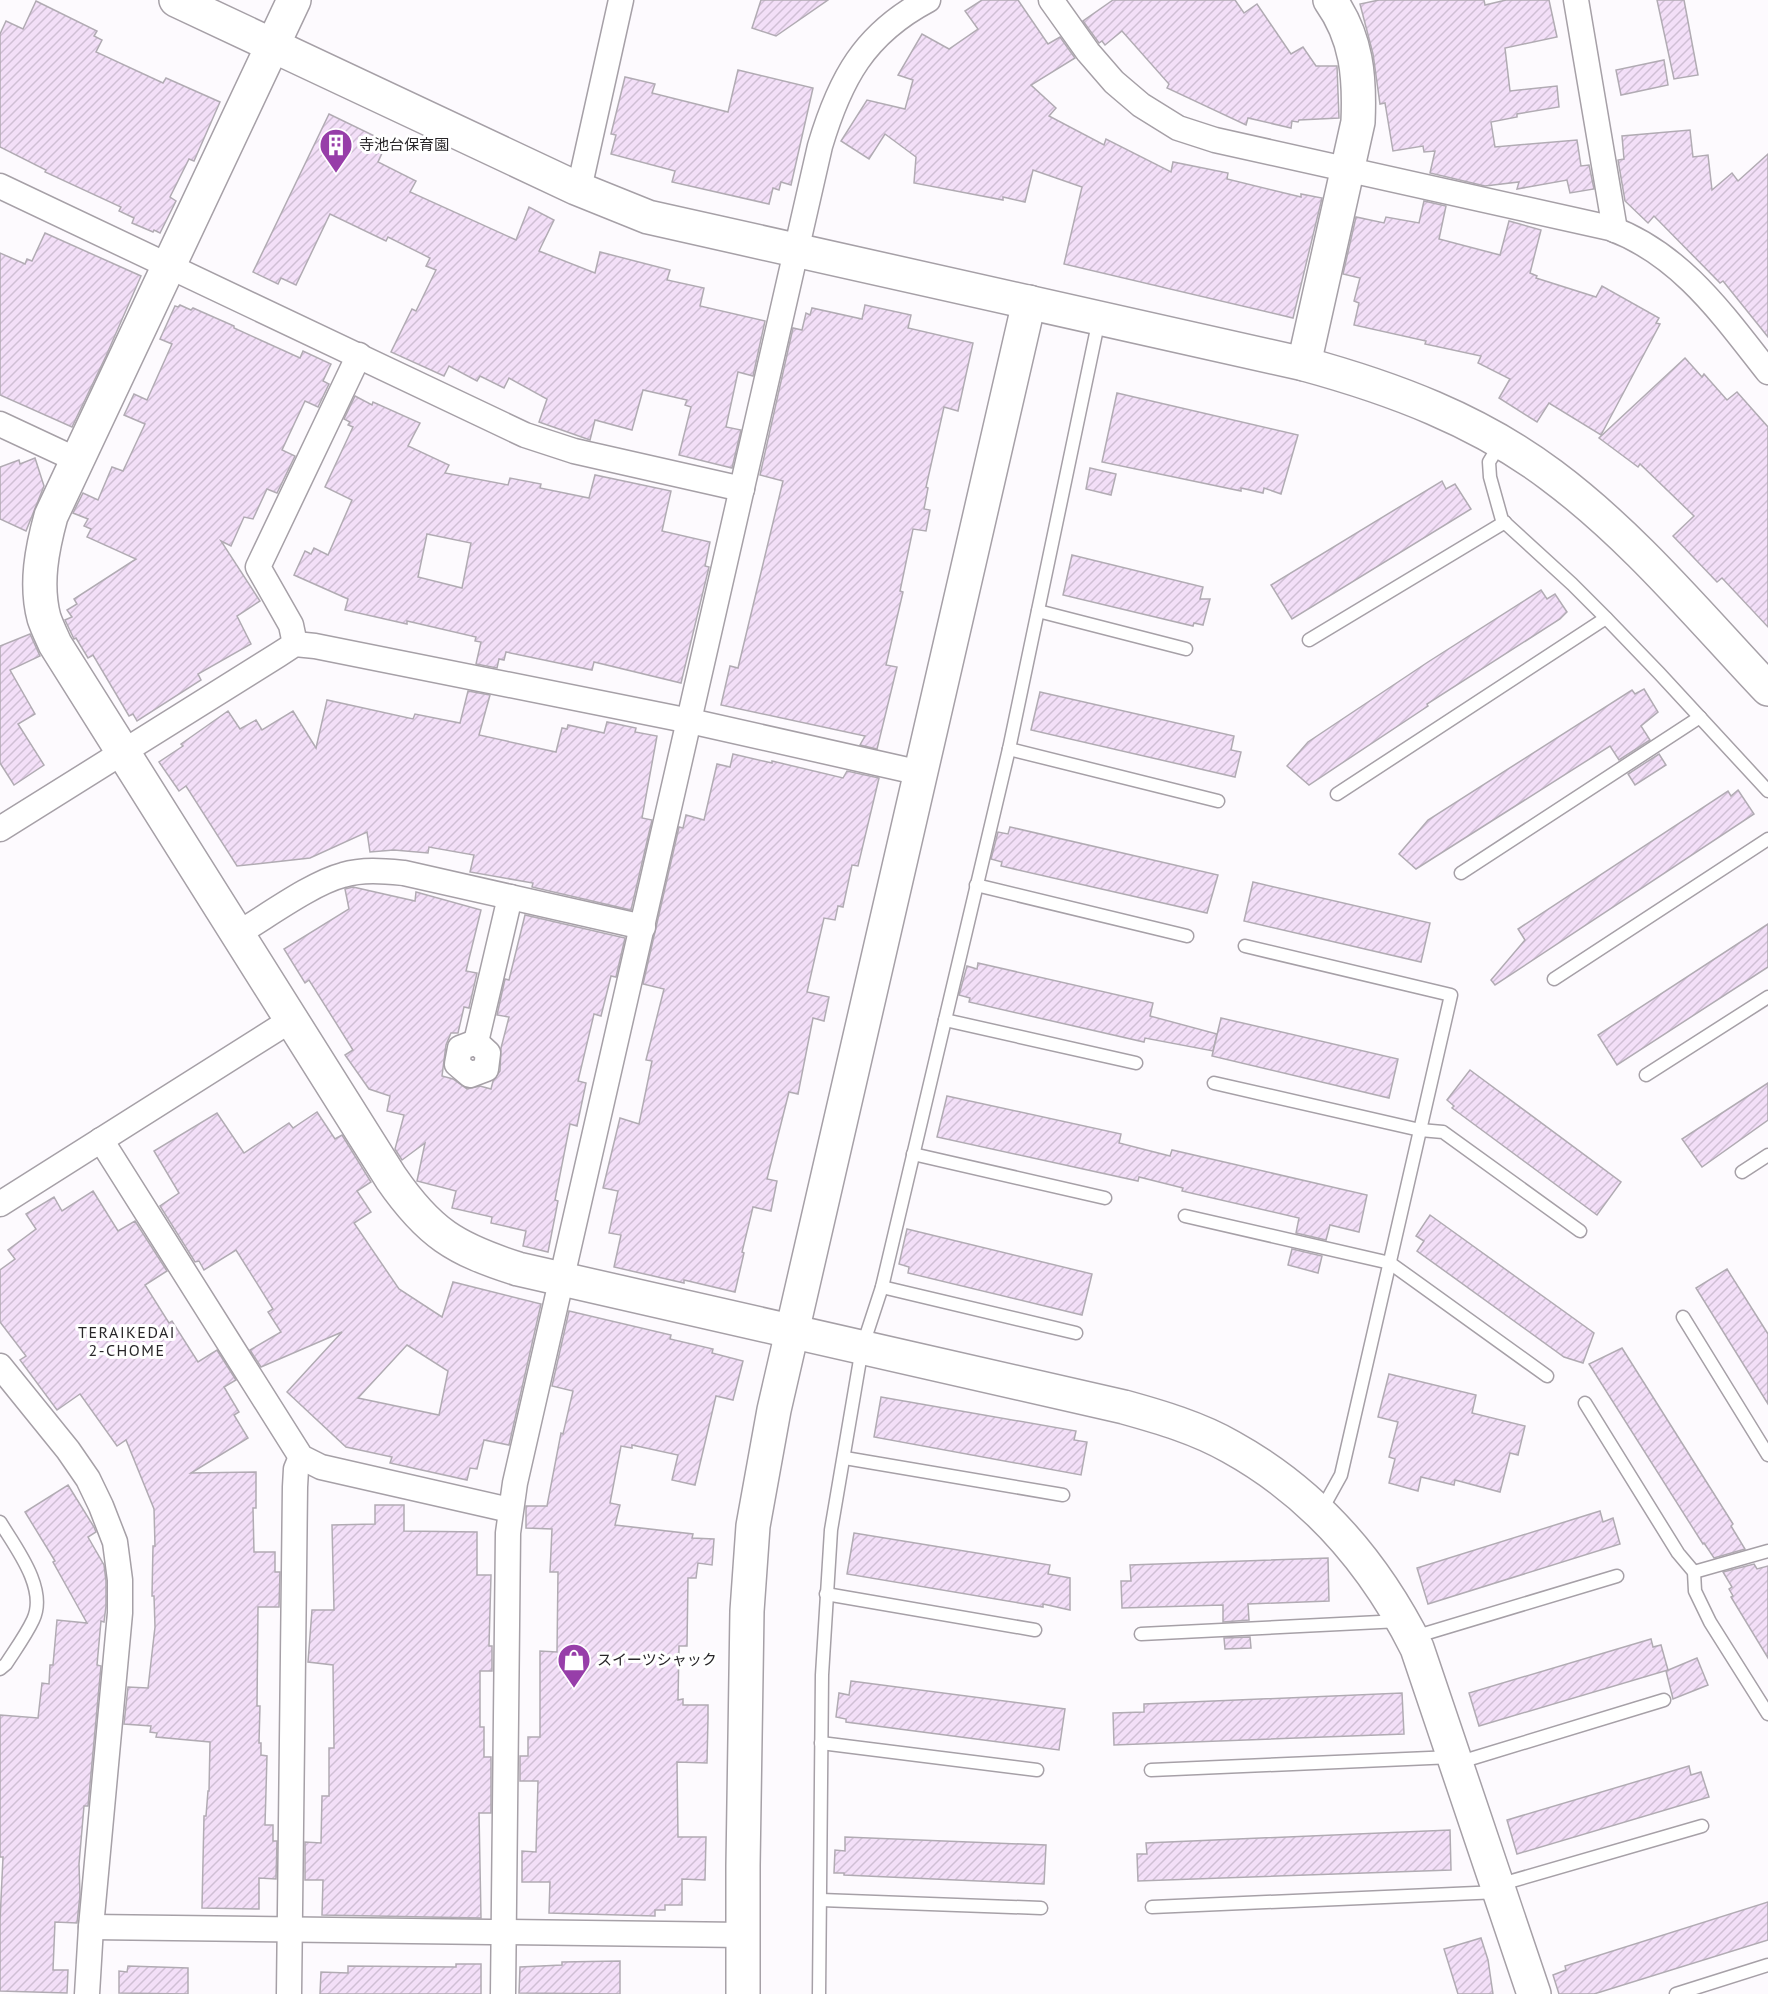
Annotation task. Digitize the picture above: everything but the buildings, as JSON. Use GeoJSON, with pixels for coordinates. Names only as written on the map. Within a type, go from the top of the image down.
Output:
{"type":"FeatureCollection","features":[{"type":"Feature","properties":{"kind":"street"},"geometry":{"type":"LineString","coordinates":[[176,0],[579,189],[648,217],[1304,364],[1402,394],[1455,417],[1549,473],[1614,527],[1768,689]]}},
{"type":"Feature","properties":{"kind":"street"},"geometry":{"type":"LineString","coordinates":[[294,0],[51,516],[43,546],[40,572],[44,618],[55,644],[390,1179],[431,1228],[456,1244],[487,1259],[562,1279],[1124,1407],[1161,1418],[1198,1431],[1230,1446],[1264,1467],[1320,1513],[1346,1539],[1370,1569],[1408,1629],[1429,1679],[1534,1994]]}},
{"type":"Feature","properties":{"kind":"street"},"geometry":{"type":"LineString","coordinates":[[579,189],[621,0]]}},
{"type":"Feature","properties":{"kind":"street"},"geometry":{"type":"LineString","coordinates":[[503,1994],[510,1510],[820,146],[830,113],[843,83],[858,58],[895,21],[928,0]]}},
{"type":"Feature","properties":{"kind":"street"},"geometry":{"type":"LineString","coordinates":[[1051,0],[1114,82],[1141,105],[1178,128],[1215,140],[1615,230],[1636,239],[1660,254],[1693,282],[1768,372]]}},
{"type":"Feature","properties":{"kind":"street"},"geometry":{"type":"LineString","coordinates":[[1304,364],[1358,122],[1360,89],[1355,56],[1346,29],[1329,0]]}},
{"type":"Feature","properties":{"kind":"street"},"geometry":{"type":"LineString","coordinates":[[1576,0],[1615,230]]}},
{"type":"Feature","properties":{"kind":"street"},"geometry":{"type":"LineString","coordinates":[[0,186],[525,435],[574,452],[742,489]]}},
{"type":"Feature","properties":{"kind":"street"},"geometry":{"type":"LineString","coordinates":[[743,1994],[747,1622],[753,1526],[774,1410],[1029,302]]}},
{"type":"Feature","properties":{"kind":"street"},"geometry":{"type":"LineString","coordinates":[[295,644],[291,625],[258,567],[359,356]]}},
{"type":"Feature","properties":{"kind":"street"},"geometry":{"type":"LineString","coordinates":[[0,424],[77,460]]}},
{"type":"Feature","properties":{"kind":"street"},"geometry":{"type":"LineString","coordinates":[[0,829],[295,644],[327,648],[690,721],[921,773]]}},
{"type":"Feature","properties":{"kind":"street"},"geometry":{"type":"LineString","coordinates":[[237,934],[317,886],[342,875],[374,870],[404,873],[643,927]]}},
{"type":"Feature","properties":{"kind":"street"},"geometry":{"type":"LineString","coordinates":[[476,1042],[510,897]]}},
{"type":"Feature","properties":{"kind":"street"},"geometry":{"type":"LineString","coordinates":[[0,1204],[291,1020]]}},
{"type":"Feature","properties":{"kind":"street"},"geometry":{"type":"LineString","coordinates":[[101,1140],[302,1456],[321,1467],[510,1510]]}},
{"type":"Feature","properties":{"kind":"street"},"geometry":{"type":"LineString","coordinates":[[5,1382],[88,1479],[115,1542],[120,1580],[120,1614],[91,1926],[87,1994]]}},
{"type":"Feature","properties":{"kind":"street"},"geometry":{"type":"LineString","coordinates":[[289,1994],[296,1469],[302,1456]]}},
{"type":"Feature","properties":{"kind":"street"},"geometry":{"type":"LineString","coordinates":[[91,1926],[743,1935]]}},
{"type":"Feature","properties":{"kind":"lane"},"geometry":{"type":"LineString","coordinates":[[819,1994],[821,1743],[826,1594],[831,1530],[862,1348],[882,1287],[1009,748],[1100,318]]}},
{"type":"Feature","properties":{"kind":"lane"},"geometry":{"type":"LineString","coordinates":[[1500,443],[1489,462],[1490,477],[1502,520],[1606,618],[1768,791]]}},
{"type":"Feature","properties":{"kind":"lane"},"geometry":{"type":"LineString","coordinates":[[1309,640],[1505,522]]}},
{"type":"Feature","properties":{"kind":"lane"},"geometry":{"type":"LineString","coordinates":[[1038,611],[1186,649]]}},
{"type":"Feature","properties":{"kind":"lane"},"geometry":{"type":"LineString","coordinates":[[1337,795],[1606,618]]}},
{"type":"Feature","properties":{"kind":"lane"},"geometry":{"type":"LineString","coordinates":[[1461,873],[1700,717]]}},
{"type":"Feature","properties":{"kind":"lane"},"geometry":{"type":"LineString","coordinates":[[1009,748],[1218,801]]}},
{"type":"Feature","properties":{"kind":"lane"},"geometry":{"type":"LineString","coordinates":[[1554,979],[1768,839]]}},
{"type":"Feature","properties":{"kind":"lane"},"geometry":{"type":"LineString","coordinates":[[976,885],[1187,936]]}},
{"type":"Feature","properties":{"kind":"lane"},"geometry":{"type":"LineString","coordinates":[[1245,946],[1451,995],[1341,1475],[1320,1513]]}},
{"type":"Feature","properties":{"kind":"lane"},"geometry":{"type":"LineString","coordinates":[[1646,1075],[1768,996]]}},
{"type":"Feature","properties":{"kind":"lane"},"geometry":{"type":"LineString","coordinates":[[945,1020],[1136,1063]]}},
{"type":"Feature","properties":{"kind":"lane"},"geometry":{"type":"LineString","coordinates":[[1214,1083],[1420,1130],[1443,1132],[1581,1231]]}},
{"type":"Feature","properties":{"kind":"lane"},"geometry":{"type":"LineString","coordinates":[[913,1154],[1105,1198]]}},
{"type":"Feature","properties":{"kind":"lane"},"geometry":{"type":"LineString","coordinates":[[1742,1172],[1768,1155]]}},
{"type":"Feature","properties":{"kind":"lane"},"geometry":{"type":"LineString","coordinates":[[1185,1216],[1390,1263],[1547,1376]]}},
{"type":"Feature","properties":{"kind":"lane"},"geometry":{"type":"LineString","coordinates":[[882,1287],[1076,1333]]}},
{"type":"Feature","properties":{"kind":"lane"},"geometry":{"type":"LineString","coordinates":[[1683,1317],[1768,1455]]}},
{"type":"Feature","properties":{"kind":"lane"},"geometry":{"type":"LineString","coordinates":[[1585,1404],[1678,1553],[1694,1572],[1695,1591],[1710,1622],[1768,1714]]}},
{"type":"Feature","properties":{"kind":"lane"},"geometry":{"type":"LineString","coordinates":[[845,1458],[1063,1495]]}},
{"type":"Feature","properties":{"kind":"lane"},"geometry":{"type":"LineString","coordinates":[[0,1522],[36,1587],[37,1605],[34,1619],[6,1664],[0,1669]]}},
{"type":"Feature","properties":{"kind":"lane"},"geometry":{"type":"LineString","coordinates":[[1694,1572],[1768,1551]]}},
{"type":"Feature","properties":{"kind":"lane"},"geometry":{"type":"LineString","coordinates":[[1141,1634],[1408,1629],[1617,1576]]}},
{"type":"Feature","properties":{"kind":"lane"},"geometry":{"type":"LineString","coordinates":[[826,1594],[1035,1630]]}},
{"type":"Feature","properties":{"kind":"lane"},"geometry":{"type":"LineString","coordinates":[[1151,1770],[1456,1760],[1665,1700]]}},
{"type":"Feature","properties":{"kind":"lane"},"geometry":{"type":"LineString","coordinates":[[821,1743],[1037,1770]]}},
{"type":"Feature","properties":{"kind":"lane"},"geometry":{"type":"LineString","coordinates":[[1152,1907],[1499,1889],[1702,1826]]}},
{"type":"Feature","properties":{"kind":"lane"},"geometry":{"type":"LineString","coordinates":[[821,1900],[1041,1908]]}},
{"type":"Feature","properties":{"kind":"lane"},"geometry":{"type":"LineString","coordinates":[[1676,1994],[1768,1965]]}},
{"type":"Feature","properties":{"kind":"place","name":"寺池台保育園"},"geometry":{"type":"Point","coordinates":[336,174]}},
{"type":"Feature","properties":{"kind":"place","name":"スイーツシャック"},"geometry":{"type":"Point","coordinates":[574,1689]}},
{"type":"Feature","properties":{"kind":"district","name":"TERAIKEDAI 2-CHOME"},"geometry":{"type":"Point","coordinates":[127,1341]}}]}
